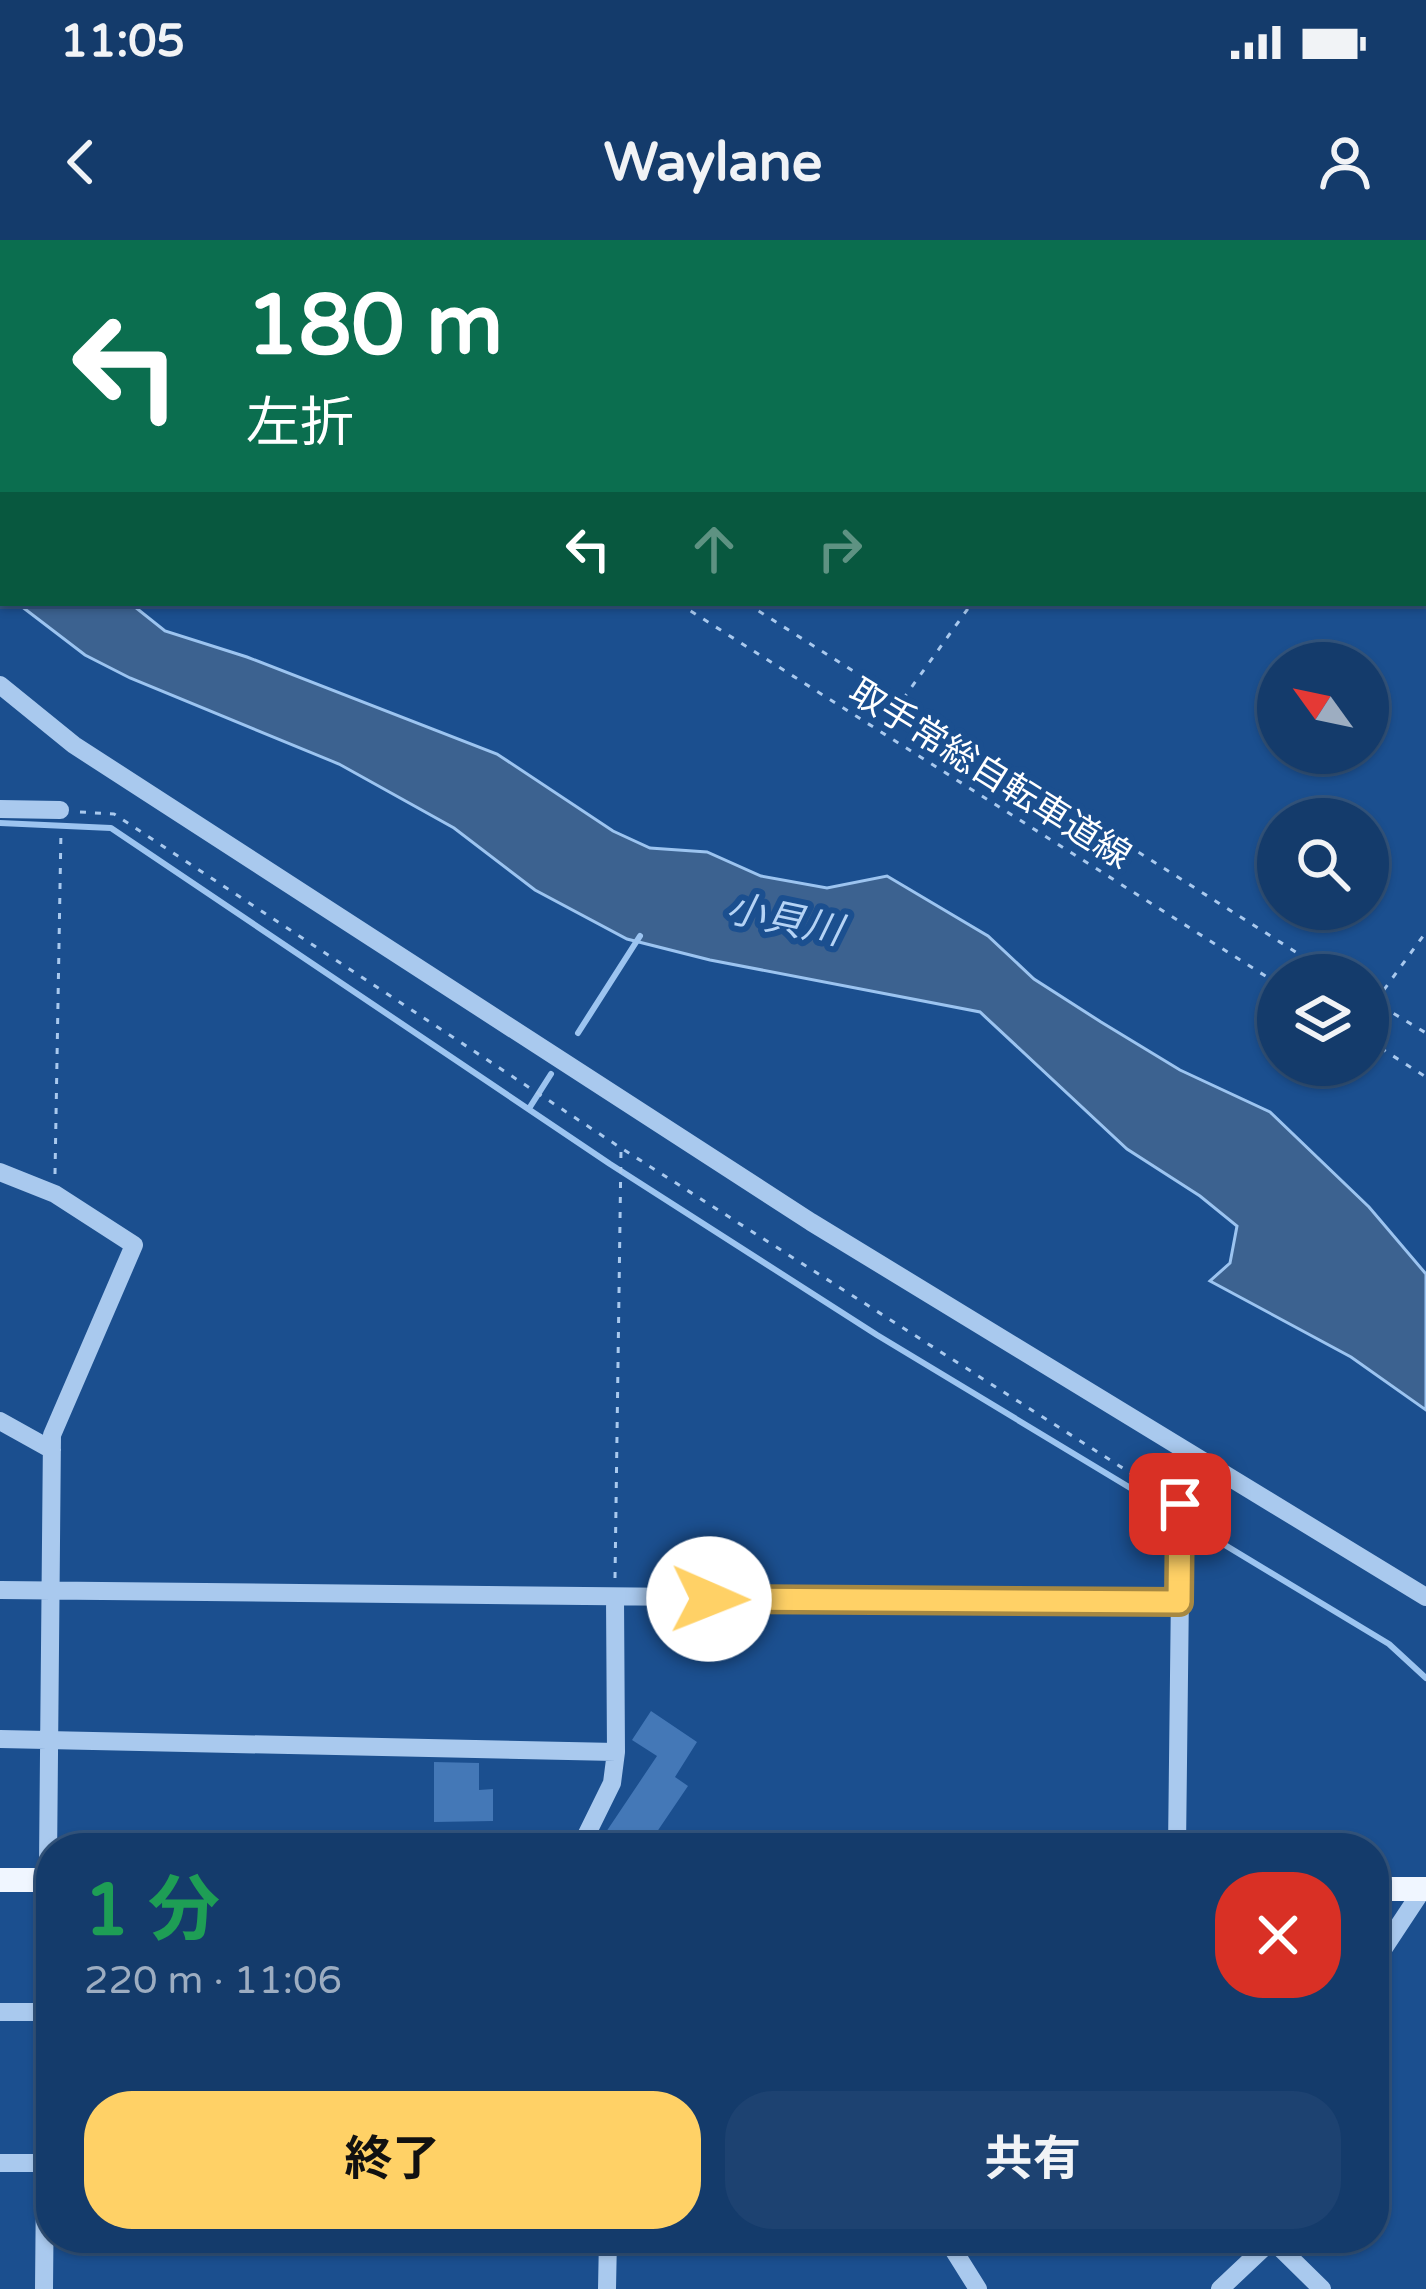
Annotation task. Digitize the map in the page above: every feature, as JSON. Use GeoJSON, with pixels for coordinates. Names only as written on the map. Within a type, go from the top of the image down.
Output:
{"type":"FeatureCollection","features":[{"type":"Feature","properties":{"kind":"main road"},"geometry":{"type":"LineString","coordinates":[[0,1880],[36,1880]]}},
{"type":"Feature","properties":{"kind":"main road"},"geometry":{"type":"LineString","coordinates":[[1389,1889],[1424,1889]]}},
{"type":"Feature","properties":{"kind":"street"},"geometry":{"type":"LineString","coordinates":[[0,685],[74,745],[811,1222],[1426,1597]]}},
{"type":"Feature","properties":{"kind":"street"},"geometry":{"type":"LineString","coordinates":[[0,809],[60,810]]}},
{"type":"Feature","properties":{"kind":"street"},"geometry":{"type":"LineString","coordinates":[[0,1172],[55,1194],[134,1244],[52,1435],[49,1833]]}},
{"type":"Feature","properties":{"kind":"street"},"geometry":{"type":"LineString","coordinates":[[0,1421],[52,1450]]}},
{"type":"Feature","properties":{"kind":"street"},"geometry":{"type":"LineString","coordinates":[[1177,1833],[1181,1515]]}},
{"type":"Feature","properties":{"kind":"street"},"geometry":{"type":"LineString","coordinates":[[0,1590],[1179,1602]]}},
{"type":"Feature","properties":{"kind":"street"},"geometry":{"type":"LineString","coordinates":[[587,1833],[612,1783],[616,1752],[615,1598]]}},
{"type":"Feature","properties":{"kind":"street"},"geometry":{"type":"LineString","coordinates":[[0,1739],[616,1752]]}},
{"type":"Feature","properties":{"kind":"street"},"geometry":{"type":"LineString","coordinates":[[1389,1941],[1424,1889]]}},
{"type":"Feature","properties":{"kind":"street"},"geometry":{"type":"LineString","coordinates":[[0,2012],[36,2012]]}},
{"type":"Feature","properties":{"kind":"street"},"geometry":{"type":"LineString","coordinates":[[0,2163],[36,2163]]}},
{"type":"Feature","properties":{"kind":"street"},"geometry":{"type":"LineString","coordinates":[[44,2289],[45,2253]]}},
{"type":"Feature","properties":{"kind":"street"},"geometry":{"type":"LineString","coordinates":[[608,2253],[608,2289]]}},
{"type":"Feature","properties":{"kind":"street"},"geometry":{"type":"LineString","coordinates":[[955,2253],[978,2289]]}},
{"type":"Feature","properties":{"kind":"street"},"geometry":{"type":"LineString","coordinates":[[1220,2289],[1257,2253]]}},
{"type":"Feature","properties":{"kind":"street"},"geometry":{"type":"LineString","coordinates":[[1285,2253],[1322,2289]]}},
{"type":"Feature","properties":{"kind":"path","name":"取手常総自転車道線"},"geometry":{"type":"LineString","coordinates":[[683,606],[1257,971]]}},
{"type":"Feature","properties":{"kind":"path"},"geometry":{"type":"LineString","coordinates":[[751,606],[1299,954]]}},
{"type":"Feature","properties":{"kind":"path"},"geometry":{"type":"LineString","coordinates":[[901,702],[970,606]]}},
{"type":"Feature","properties":{"kind":"path"},"geometry":{"type":"LineString","coordinates":[[60,810],[114,814],[1181,1515]]}},
{"type":"Feature","properties":{"kind":"path"},"geometry":{"type":"LineString","coordinates":[[55,1194],[61,834]]}},
{"type":"Feature","properties":{"kind":"path"},"geometry":{"type":"LineString","coordinates":[[1389,983],[1426,932]]}},
{"type":"Feature","properties":{"kind":"path"},"geometry":{"type":"LineString","coordinates":[[1389,1011],[1426,1033]]}},
{"type":"Feature","properties":{"kind":"path"},"geometry":{"type":"LineString","coordinates":[[1389,1053],[1426,1077]]}},
{"type":"Feature","properties":{"kind":"path"},"geometry":{"type":"LineString","coordinates":[[615,1598],[621,1148]]}},
{"type":"Feature","properties":{"kind":"water","name":"小貝川"},"geometry":{"type":"Polygon","coordinates":[[[21,606],[134,606],[165,631],[247,657],[497,754],[613,831],[650,848],[707,852],[761,876],[827,888],[887,876],[988,936],[1034,979],[1101,1022],[1180,1070],[1270,1112],[1369,1207],[1426,1274],[1426,1410],[1351,1357],[1210,1281],[1230,1263],[1237,1226],[1127,1149],[980,1012],[710,960],[627,939],[535,890],[454,828],[339,764],[85,655],[21,606]]]}},
{"type":"Feature","properties":{"kind":"building"},"geometry":{"type":"Polygon","coordinates":[[[651,1711],[697,1742],[675,1777],[688,1786],[656,1833],[605,1833],[657,1756],[632,1740],[651,1711]]]}},
{"type":"Feature","properties":{"kind":"building"},"geometry":{"type":"Polygon","coordinates":[[[434,1762],[479,1763],[479,1790],[493,1789],[493,1821],[434,1822],[434,1762]]]}},
{"type":"Feature","properties":{"kind":"waterway"},"geometry":{"type":"LineString","coordinates":[[0,823],[111,828],[610,1164],[877,1335],[1389,1644],[1426,1678]]}},
{"type":"Feature","properties":{"kind":"waterway"},"geometry":{"type":"LineString","coordinates":[[578,1033],[640,936]]}},
{"type":"Feature","properties":{"kind":"waterway"},"geometry":{"type":"LineString","coordinates":[[530,1107],[551,1074]]}},
{"type":"Feature","properties":{"kind":"route"},"geometry":{"type":"LineString","coordinates":[[709,1599],[1179,1602],[1180,1504]]}}]}
